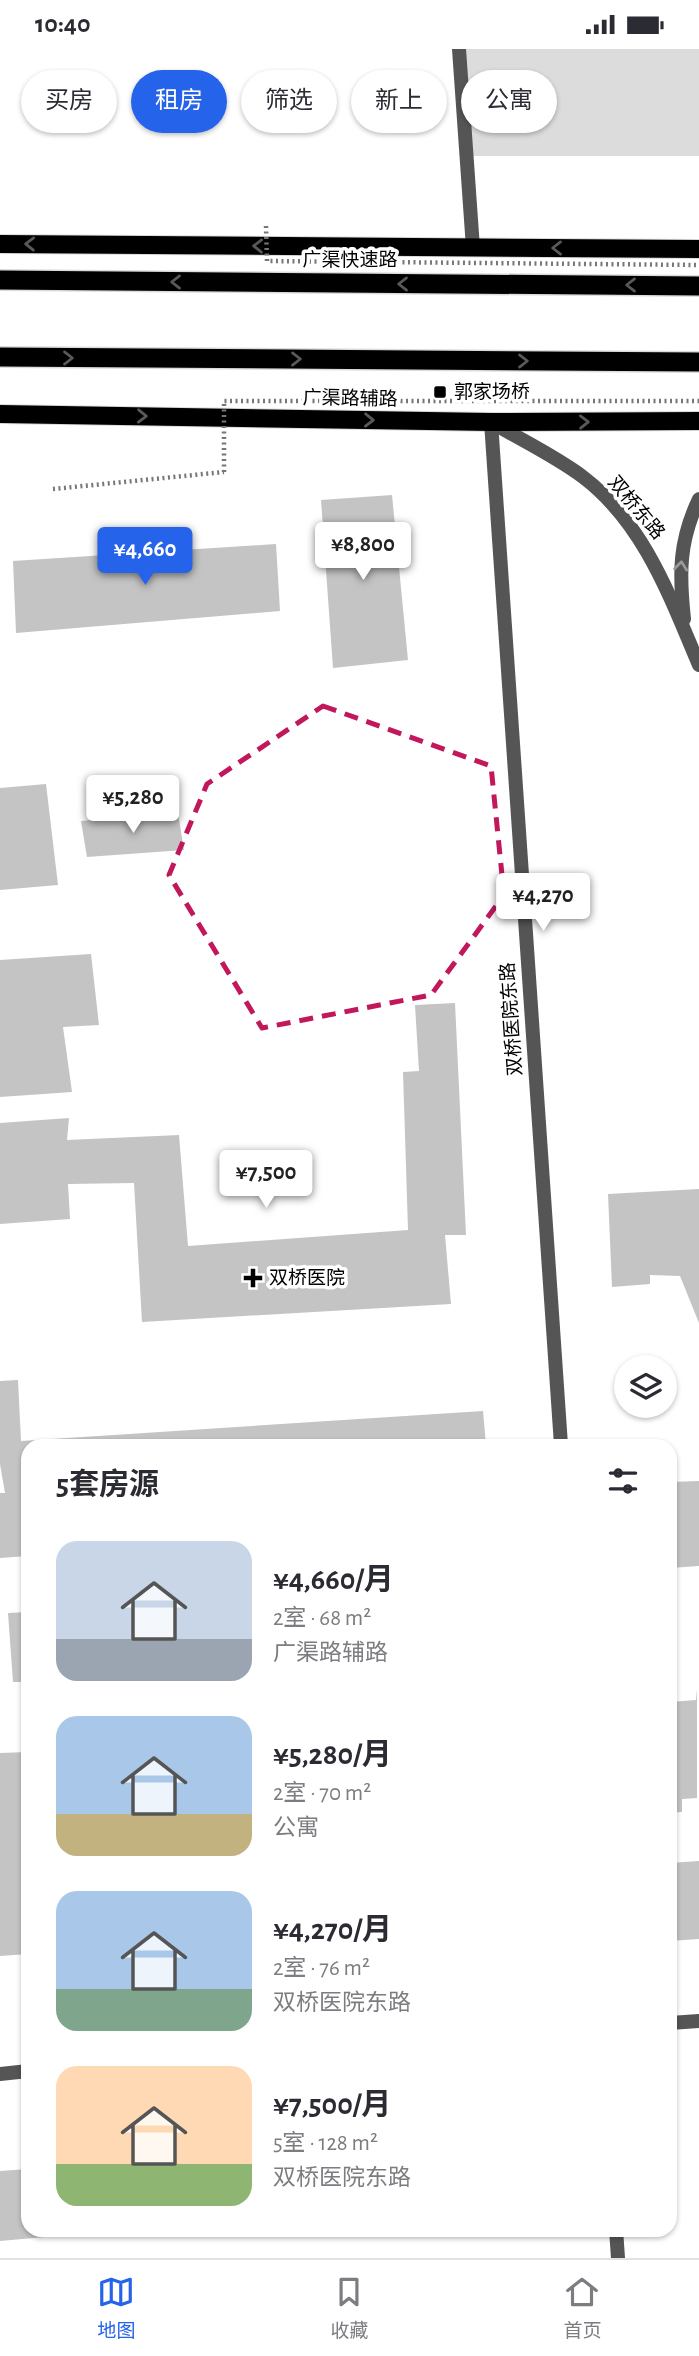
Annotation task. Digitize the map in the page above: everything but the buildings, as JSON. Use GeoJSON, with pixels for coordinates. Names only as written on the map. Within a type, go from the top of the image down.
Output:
{"type":"FeatureCollection","features":[{"type":"Feature","properties":{"kind":"highway","name":"广渠快速路"},"geometry":{"type":"LineString","coordinates":[[0,280],[699,286]]}},
{"type":"Feature","properties":{"kind":"highway"},"geometry":{"type":"LineString","coordinates":[[0,357],[699,362]]}},
{"type":"Feature","properties":{"kind":"main road"},"geometry":{"type":"LineString","coordinates":[[0,244],[699,249]]}},
{"type":"Feature","properties":{"kind":"main road","name":"广渠路辅路"},"geometry":{"type":"LineString","coordinates":[[0,414],[491,422],[699,421]]}},
{"type":"Feature","properties":{"kind":"street"},"geometry":{"type":"LineString","coordinates":[[459,49],[473,248]]}},
{"type":"Feature","properties":{"kind":"street","name":"双桥东路"},"geometry":{"type":"LineString","coordinates":[[491,422],[584,477],[620,513],[649,551],[699,665]]}},
{"type":"Feature","properties":{"kind":"street","name":"双桥医院东路"},"geometry":{"type":"LineString","coordinates":[[491,422],[561,1439]]}},
{"type":"Feature","properties":{"kind":"street"},"geometry":{"type":"LineString","coordinates":[[686,634],[679,574],[687,524],[699,499]]}},
{"type":"Feature","properties":{"kind":"street"},"geometry":{"type":"LineString","coordinates":[[677,2023],[699,2021]]}},
{"type":"Feature","properties":{"kind":"street"},"geometry":{"type":"LineString","coordinates":[[0,2074],[21,2072]]}},
{"type":"Feature","properties":{"kind":"street"},"geometry":{"type":"LineString","coordinates":[[617,2237],[618,2258]]}},
{"type":"Feature","properties":{"kind":"path"},"geometry":{"type":"LineString","coordinates":[[266,226],[267,261],[699,265]]}},
{"type":"Feature","properties":{"kind":"path"},"geometry":{"type":"LineString","coordinates":[[53,489],[224,472],[224,401],[699,401]]}},
{"type":"Feature","properties":{"kind":"highlighted area"},"geometry":{"type":"Polygon","coordinates":[[[323,706],[491,766],[504,895],[431,995],[262,1028],[169,875],[207,784],[323,706]]]}},
{"type":"Feature","properties":{"kind":"shaded area"},"geometry":{"type":"Polygon","coordinates":[[[462,49],[699,49],[699,156],[466,156],[465,133],[557,133],[557,70],[463,70],[462,49]]]}},
{"type":"Feature","properties":{"kind":"place","name":"郭家场桥"},"geometry":{"type":"Point","coordinates":[440,392]}},
{"type":"Feature","properties":{"kind":"place","name":"双桥医院"},"geometry":{"type":"Point","coordinates":[253,1278]}}]}
